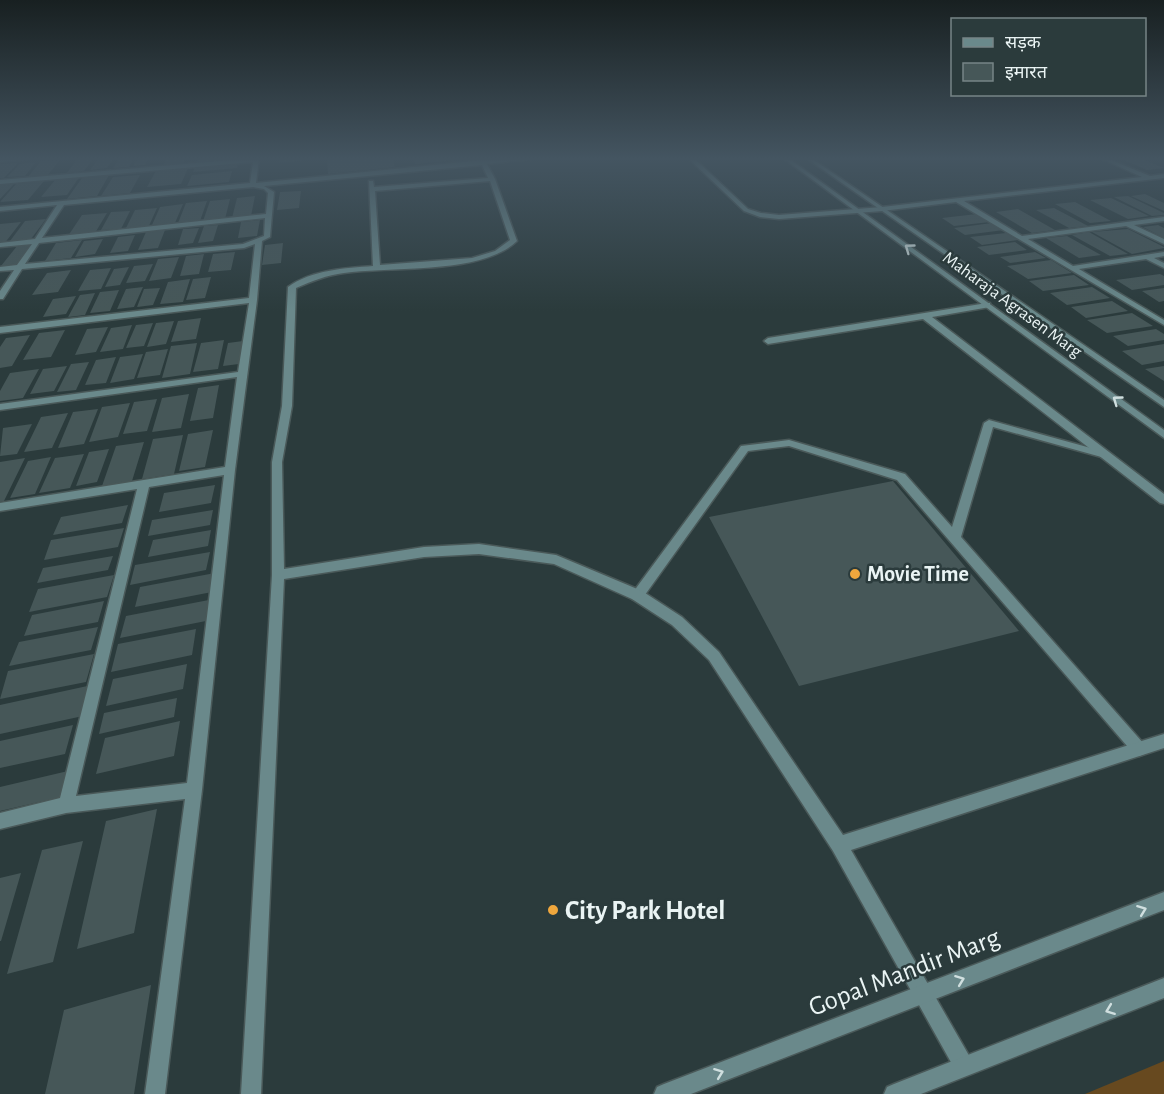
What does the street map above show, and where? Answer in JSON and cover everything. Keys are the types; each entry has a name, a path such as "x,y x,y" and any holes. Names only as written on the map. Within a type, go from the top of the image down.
{"street":[{"path":"0,297 58,209"},
{"path":"0,269 244,246 267,237 270,209"},
{"path":"373,209 377,268"},
{"path":"251,1094 278,575 278,462 287,406 292,288 315,277 377,268 475,259 507,249 514,241 503,209"},
{"path":"745,209 760,215 779,217 889,209"},
{"name":"Maharaja Agrasen Marg","path":"855,209 1164,435"},
{"path":"972,209 1164,323"},
{"name":"Maharaja Agrasen Marg","path":"882,210 1164,404"},
{"path":"0,245 269,216"},
{"path":"1021,238 1164,219"},
{"path":"1127,224 1164,242"},
{"path":"155,1094 194,790 230,470 259,242"},
{"path":"1073,268 1164,254"},
{"path":"1146,256 1164,266"},
{"path":"0,330 253,300"},
{"path":"768,341 987,306"},
{"path":"925,316 1164,500"},
{"path":"0,407 242,374"},
{"path":"954,539 989,423 1105,455"},
{"path":"637,595 745,448 789,443 901,477 1139,749"},
{"path":"0,507 230,470"},
{"path":"66,805 144,483"},
{"path":"278,575 424,552 478,549 556,560 637,595 677,621 714,656 839,845 964,1066"},
{"path":"839,845 1164,741"},
{"path":"0,821 66,805 194,790"},
{"name":"Gopal Mandir Marg","path":"664,1094 1164,901"},
{"path":"894,1094 1164,988"}],"shaded area":[{"path":"1164,1061 1164,1094 1085,1094"}],"building":[{"path":"157,209 148,228 125,230 135,210"},
{"path":"159,209 181,209 175,223 152,225"},
{"path":"184,209 204,209 200,221 178,223"},
{"path":"207,209 227,209 225,219 203,221"},
{"path":"234,209 252,209 251,216 232,218"},
{"path":"1018,209 1055,230 1032,233 996,212"},
{"path":"1056,209 1088,226 1069,228 1036,210"},
{"path":"1064,209 1088,209 1111,221 1090,223"},
{"path":"1108,209 1134,209 1149,216 1128,219"},
{"path":"1138,209 1156,209 1164,213 1164,215 1152,216"},
{"path":"130,211 121,229 101,230 111,212"},
{"path":"107,213 95,233 68,236 82,215"},
{"path":"977,214 990,222 954,226 942,218"},
{"path":"46,219 31,239 10,241 25,221"},
{"path":"260,220 257,236 238,238 241,222"},
{"path":"21,222 4,244 0,245 0,224"},
{"path":"992,223 1004,230 965,235 954,228"},
{"path":"218,225 213,241 198,243 204,226"},
{"path":"1158,225 1164,228 1164,238 1143,227"},
{"path":"199,228 193,243 178,245 183,229"},
{"path":"1128,229 1164,248 1132,254 1092,232"},
{"path":"165,230 158,248 138,250 146,232"},
{"path":"1089,232 1128,254 1110,256 1072,235"},
{"path":"1006,233 1018,240 982,245 970,237"},
{"path":"135,235 128,251 110,253 118,237"},
{"path":"1067,236 1101,255 1079,258 1046,238"},
{"path":"103,239 95,254 75,257 84,241"},
{"path":"82,240 71,258 45,261 56,243"},
{"path":"1015,242 1027,250 989,255 977,247"},
{"path":"283,243 281,263 262,265 265,245"},
{"path":"32,244 18,264 1,266 17,246"},
{"path":"235,252 231,270 208,272 213,254"},
{"path":"1035,252 1046,258 1010,263 1000,257"},
{"path":"204,254 199,274 180,276 186,256"},
{"path":"179,257 171,278 149,281 158,259"},
{"path":"1051,260 1072,273 1028,279 1007,266"},
{"path":"153,264 145,281 126,283 134,266"},
{"path":"129,267 120,285 105,287 114,269"},
{"path":"111,268 101,289 78,291 90,270"},
{"path":"71,270 58,292 32,295 47,273"},
{"path":"1160,274 1164,276 1164,285 1132,290 1116,280"},
{"path":"1074,275 1089,285 1043,291 1029,281"},
{"path":"211,277 205,298 186,300 193,279"},
{"path":"190,279 183,302 160,304 168,282"},
{"path":"143,287 134,307 117,309 126,289"},
{"path":"1092,287 1110,298 1067,305 1050,293"},
{"path":"160,288 153,305 137,307 144,289"},
{"path":"1164,288 1164,301 1159,302 1142,291"},
{"path":"119,290 110,311 90,313 100,292"},
{"path":"95,293 85,315 68,317 80,295"},
{"path":"76,296 66,314 43,317 53,299"},
{"path":"1112,301 1128,311 1086,318 1071,307"},
{"path":"1132,313 1153,326 1107,333 1087,320"},
{"path":"201,318 196,339 171,342 178,321"},
{"path":"174,321 166,344 147,347 156,323"},
{"path":"153,323 144,346 126,348 136,325"},
{"path":"132,325 123,349 100,352 111,328"},
{"path":"108,327 96,352 75,355 87,329"},
{"path":"1156,329 1164,334 1164,340 1128,346 1113,336"},
{"path":"65,330 51,357 23,360 39,333"},
{"path":"30,335 12,366 0,368 0,347 6,338"},
{"path":"224,340 218,369 193,372 201,343"},
{"path":"243,341 239,364 223,366 228,343"},
{"path":"197,343 190,374 162,378 171,346"},
{"path":"1164,344 1164,361 1142,365 1122,351"},
{"path":"168,349 160,375 137,378 146,352"},
{"path":"143,354 134,379 110,383 120,357"},
{"path":"116,357 106,383 85,385 96,360"},
{"path":"89,362 76,390 57,392 71,364"},
{"path":"67,366 54,391 30,394 43,369"},
{"path":"1164,366 1164,381 1145,369"},
{"path":"39,369 23,398 0,401 0,391 10,373"},
{"path":"219,385 213,418 190,421 198,388"},
{"path":"189,394 181,428 152,432 162,398"},
{"path":"157,399 147,431 123,434 134,402"},
{"path":"130,403 118,437 89,442 102,407"},
{"path":"98,409 84,444 58,448 73,412"},
{"path":"68,413 52,448 24,452 41,417"},
{"path":"32,424 17,454 0,456 3,428"},
{"path":"213,430 205,467 179,471 188,434"},
{"path":"183,435 174,474 142,479 153,439"},
{"path":"144,442 132,481 102,486 116,446"},
{"path":"109,449 97,482 76,486 89,452"},
{"path":"84,454 70,488 39,493 55,458"},
{"path":"51,457 35,494 10,498 28,461"},
{"path":"25,458 4,501 0,502 0,462"},
{"name":"Movie Time","path":"893,481 1019,631 799,686 709,517"},
{"path":"215,485 211,503 159,512 164,493"},
{"path":"128,505 122,523 53,535 61,517"},
{"path":"213,510 210,525 148,536 152,520"},
{"path":"124,528 118,547 44,560 51,540"},
{"path":"211,530 208,546 148,557 153,540"},
{"path":"210,552 206,570 130,585 135,565"},
{"path":"113,556 108,570 37,583 43,568"},
{"path":"215,573 212,592 135,607 140,587"},
{"path":"114,575 107,597 29,612 38,589"},
{"path":"214,599 211,620 120,638 126,616"},
{"path":"104,601 98,622 24,636 32,615"},
{"path":"98,627 91,650 9,666 19,642"},
{"path":"196,629 192,655 111,672 118,644"},
{"path":"94,654 86,682 0,699 8,671"},
{"path":"187,664 183,689 106,706 113,679"},
{"path":"92,685 83,716 0,734 0,705"},
{"path":"177,698 174,717 99,734 104,713"},
{"path":"180,721 174,756 96,774 105,738"},
{"path":"73,725 65,754 0,768 0,741"},
{"path":"68,771 61,797 0,811 0,787"},
{"path":"157,809 134,933 77,949 106,821"},
{"path":"83,841 53,962 7,974 42,850"},
{"path":"21,873 1,941 0,941 0,878"},
{"path":"151,985 134,1094 45,1094 64,1010"}],"place":[{"name":"Movie Time","path":"855,574"},
{"name":"City Park Hotel","path":"553,910"}]}
